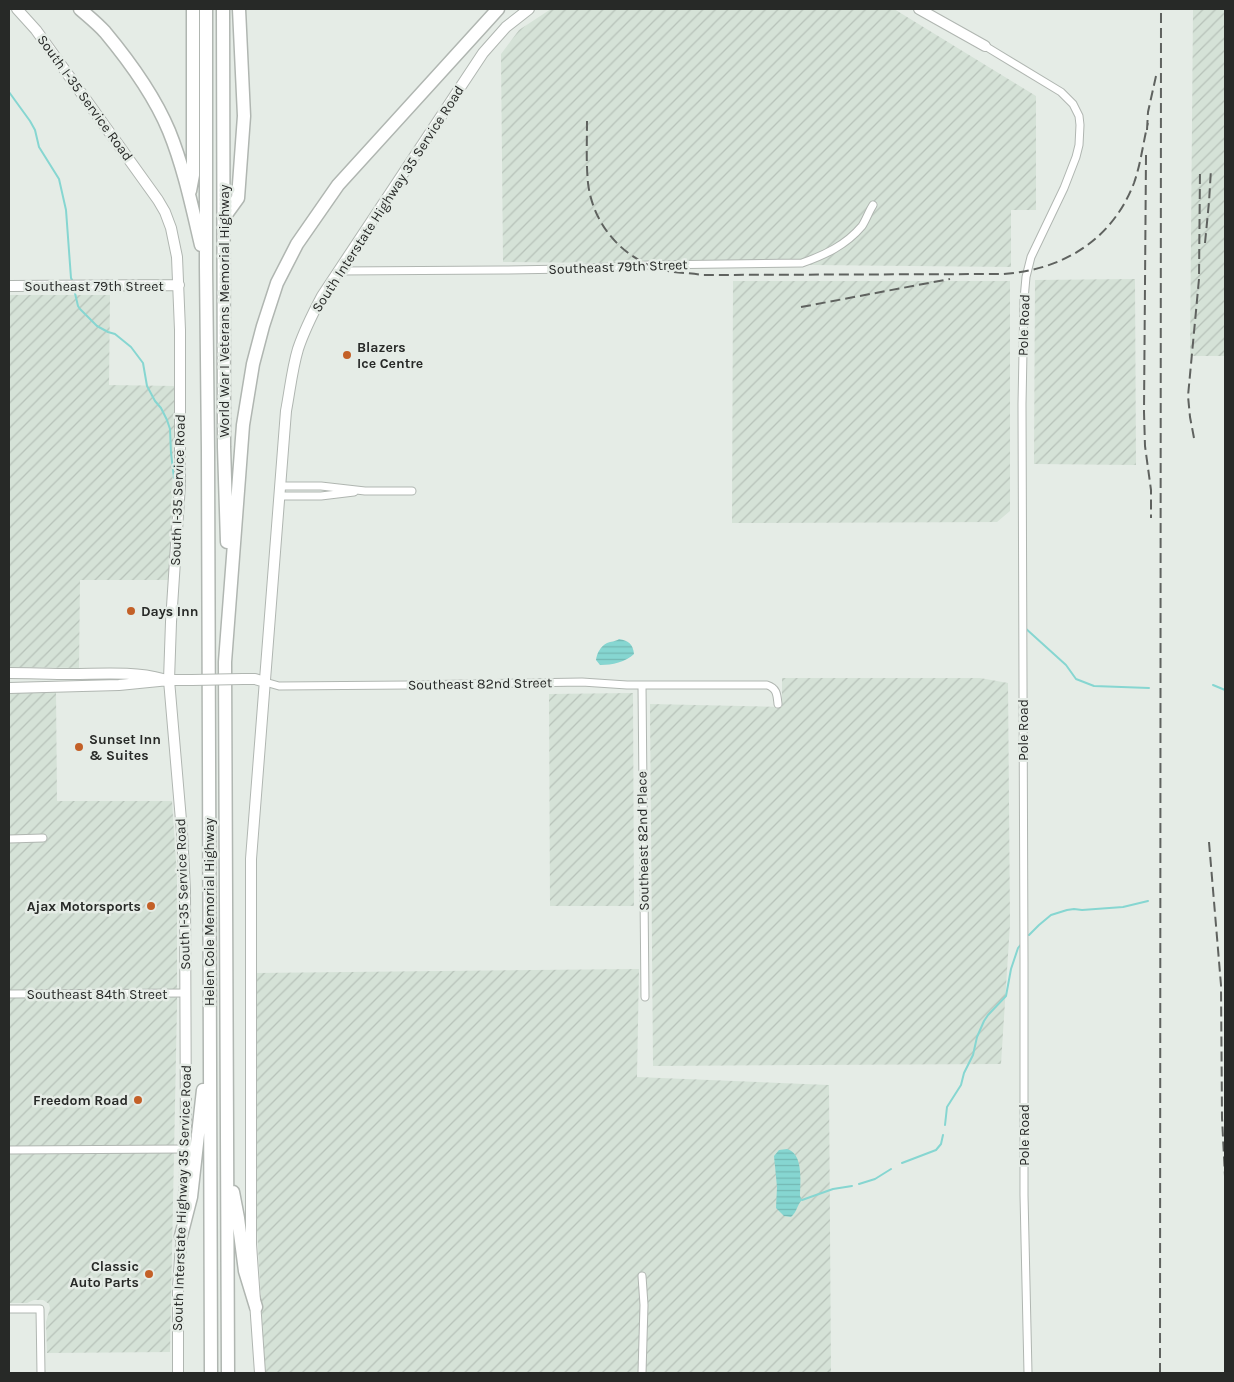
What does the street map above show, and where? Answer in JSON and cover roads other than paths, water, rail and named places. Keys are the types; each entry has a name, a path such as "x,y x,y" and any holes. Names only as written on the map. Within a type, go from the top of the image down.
{"highway":[{"path":"80,9 104,31 133,68 153,99 169,131 183,172 206,267"},
{"path":"189,196 193,175 193,9"},
{"name":"World War I Veterans Memorial Highway","path":"206,9 208,451"},
{"name":"World War I Veterans Memorial Highway","path":"223,9 225,216 224,447 229,612"},
{"path":"225,216 238,198 244,116 239,9"},
{"path":"229,612 243,425 253,364 263,326 278,283 297,244 338,185 498,9"},
{"name":"Helen Cole Memorial Highway","path":"208,451 211,1373"},
{"name":"Helen Cole Memorial Highway","path":"228,1373 225,662 229,612"},
{"path":"181,1236 191,1197 210,1033"},
{"path":"227,1165 238,1218 245,1271 256,1307"}],"main road":[{"name":"South I-35 Service Road","path":"17,9 36,30 162,206 175,241 179,285 180,330 180,484 169,680 184,865 186,993"},
{"name":"South Interstate Highway 35 Service Road","path":"280,491 286,411 298,350 310,319 322,296 483,53 506,27 529,9"},
{"path":"919,9 985,46"},
{"name":"Southeast 79th Street","path":"9,286 179,285"},
{"path":"260,1373 251,1244 251,859 280,491"},
{"name":"Southeast 82nd Street","path":"9,673 120,674 151,676 169,680"},
{"name":"Southeast 82nd Street","path":"9,688 119,686 169,680 243,679 265,682"},
{"name":"South Interstate Highway 35 Service Road","path":"178,1373 178,1298 186,1149 186,993"}],"street":[{"name":"Pole Road","path":"985,46 1056,88 1070,100 1079,116 1080,132 1079,145 1069,177 1029,264 1024,299 1022,404 1024,1178 1028,1373"},
{"name":"Southeast 79th Street","path":"339,270 569,269 648,265 802,262 821,256 838,247 862,225 873,205"},
{"path":"280,491 321,486 365,490 412,491"},
{"name":"Southeast 82nd Street","path":"265,682 279,686 409,686 582,682 642,685 767,685 776,692 778,704"},
{"name":"Southeast 82nd Place","path":"642,685 645,997"},
{"path":"9,839 43,838"},
{"name":"Southeast 84th Street","path":"9,994 186,993"},
{"path":"9,1150 186,1149"},
{"path":"642,1276 644,1305 642,1373"},
{"path":"9,1309 40,1309 40,1373"}],"water":[{"path":"619,639 630,644 634,654 619,662 600,665 596,660 601,648 607,643"},
{"path":"787,1149 796,1156 799,1162 800,1196 802,1200 791,1217 784,1216 776,1208 777,1187 774,1156 779,1150"}],"waterway":[{"path":"9,92 30,121 35,130 39,147 59,179 66,210 71,278 73,282"},
{"path":"74,289 80,309 97,326 115,334 131,347 143,363 147,386 161,408 170,429 174,478"},
{"path":"1024,627 1066,665 1076,679 1094,686 1149,688"},
{"path":"1213,685 1225,690"},
{"path":"1029,935 1051,915 1067,910 1123,907 1148,901"},
{"path":"945,1125 947,1107 961,1085 984,1021 1006,996 1011,969 1018,948 1022,943"},
{"path":"902,1163 936,1150 941,1144 943,1135"},
{"path":"859,1184 875,1179 891,1169"},
{"path":"802,1200 833,1189 852,1186"}],"railway":[{"path":"1160,1373 1161,9"},
{"path":"1147,130 1148,112 1156,76"},
{"path":"587,121 588,183 591,199 604,227 625,251 638,260 668,271 703,275 1003,274 1046,266 1083,248 1099,236 1113,221 1125,203 1134,183 1148,123"},
{"path":"1146,155 1144,412 1145,446 1151,490 1151,518"},
{"path":"1194,438 1188,396 1199,279 1200,169"},
{"path":"1205,243 1211,169"},
{"path":"801,307 950,279"},
{"path":"1209,842 1221,985 1222,1118 1225,1176"}],"place":[{"name":"Blazers Ice Centre","path":"347,355"},
{"name":"Days Inn","path":"131,611"},
{"name":"Sunset Inn & Suites","path":"79,747"},
{"name":"Ajax Motorsports","path":"151,906"},
{"name":"Freedom Road","path":"138,1100"},
{"name":"Classic Auto Parts","path":"149,1274"}]}
